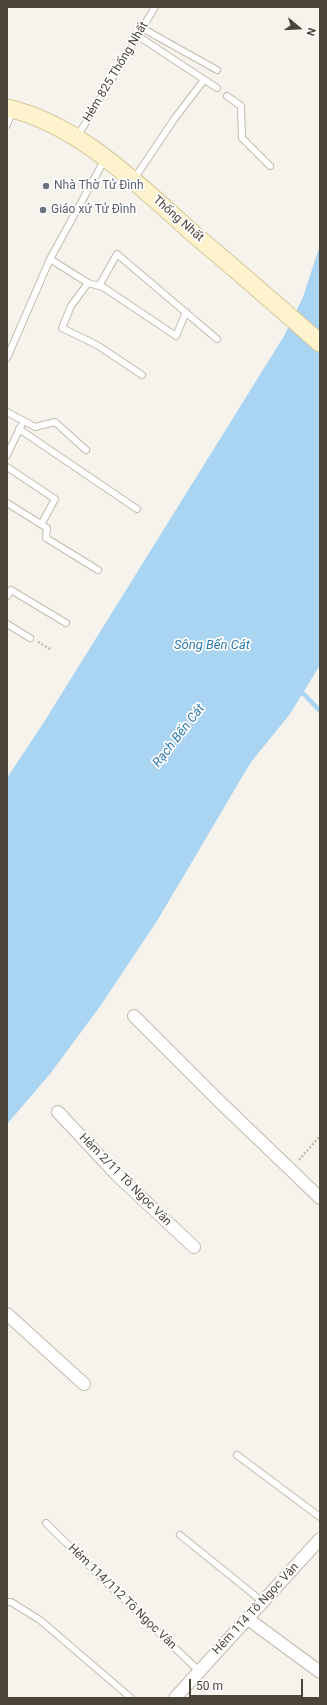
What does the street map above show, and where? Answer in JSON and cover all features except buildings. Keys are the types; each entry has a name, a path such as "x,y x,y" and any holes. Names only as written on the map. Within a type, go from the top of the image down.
{"main road":[{"name":"Thống Nhất","path":"9,114 45,122 77,137 134,181 320,343"}],"street":[{"path":"134,1016 219,1101 320,1198"},
{"name":"Hẻm 2/11 Tô Ngọc Vân","path":"58,1112 117,1175 194,1247"},
{"path":"7,1314 84,1384"},
{"name":"Hẻm 114 Tô Ngọc Vân","path":"175,1698 263,1602 315,1553 320,1539"},
{"path":"248,1619 320,1672"}],"lane":[{"name":"Hẻm 825 Thống Nhất","path":"77,137 155,7"},
{"path":"142,28 217,70"},
{"path":"138,36 217,88"},
{"path":"134,181 175,118 204,80"},
{"path":"227,96 241,106 242,138 270,166"},
{"path":"7,358 50,259 105,159"},
{"path":"99,286 117,254 217,339"},
{"path":"50,259 88,283 103,287 176,336 186,312"},
{"path":"88,283 71,306 62,328 97,345 142,375"},
{"path":"7,412 35,427 55,422 86,450"},
{"path":"7,455 23,421"},
{"path":"19,430 137,509"},
{"path":"7,467 55,499 42,523"},
{"path":"7,503 48,528 46,538 98,570"},
{"path":"7,596 11,590 66,623"},
{"path":"7,624 30,638"},
{"path":"237,1455 320,1517"},
{"name":"Hẻm 114/112 Tô Ngọc Vân","path":"46,1523 199,1671"},
{"path":"180,1535 263,1602"},
{"path":"7,1602 10,1602 40,1620 131,1698"}],"path":[{"path":"291,1169 320,1136"}],"water":[{"name":"Sông Bến Cát","path":"320,245 320,665 290,714 251,762 157,921 101,1005 50,1074 7,1124 7,778 44,722 284,336 303,297"}],"waterway":[{"path":"300,690 320,711"}],"place":[{"name":"Nhà Thờ Tử Đình","path":"46,186"},
{"name":"Giáo xứ Tử Đình","path":"43,210"}],"water label":[{"name":"Rạch Bến Cát","path":"179,736"}]}
